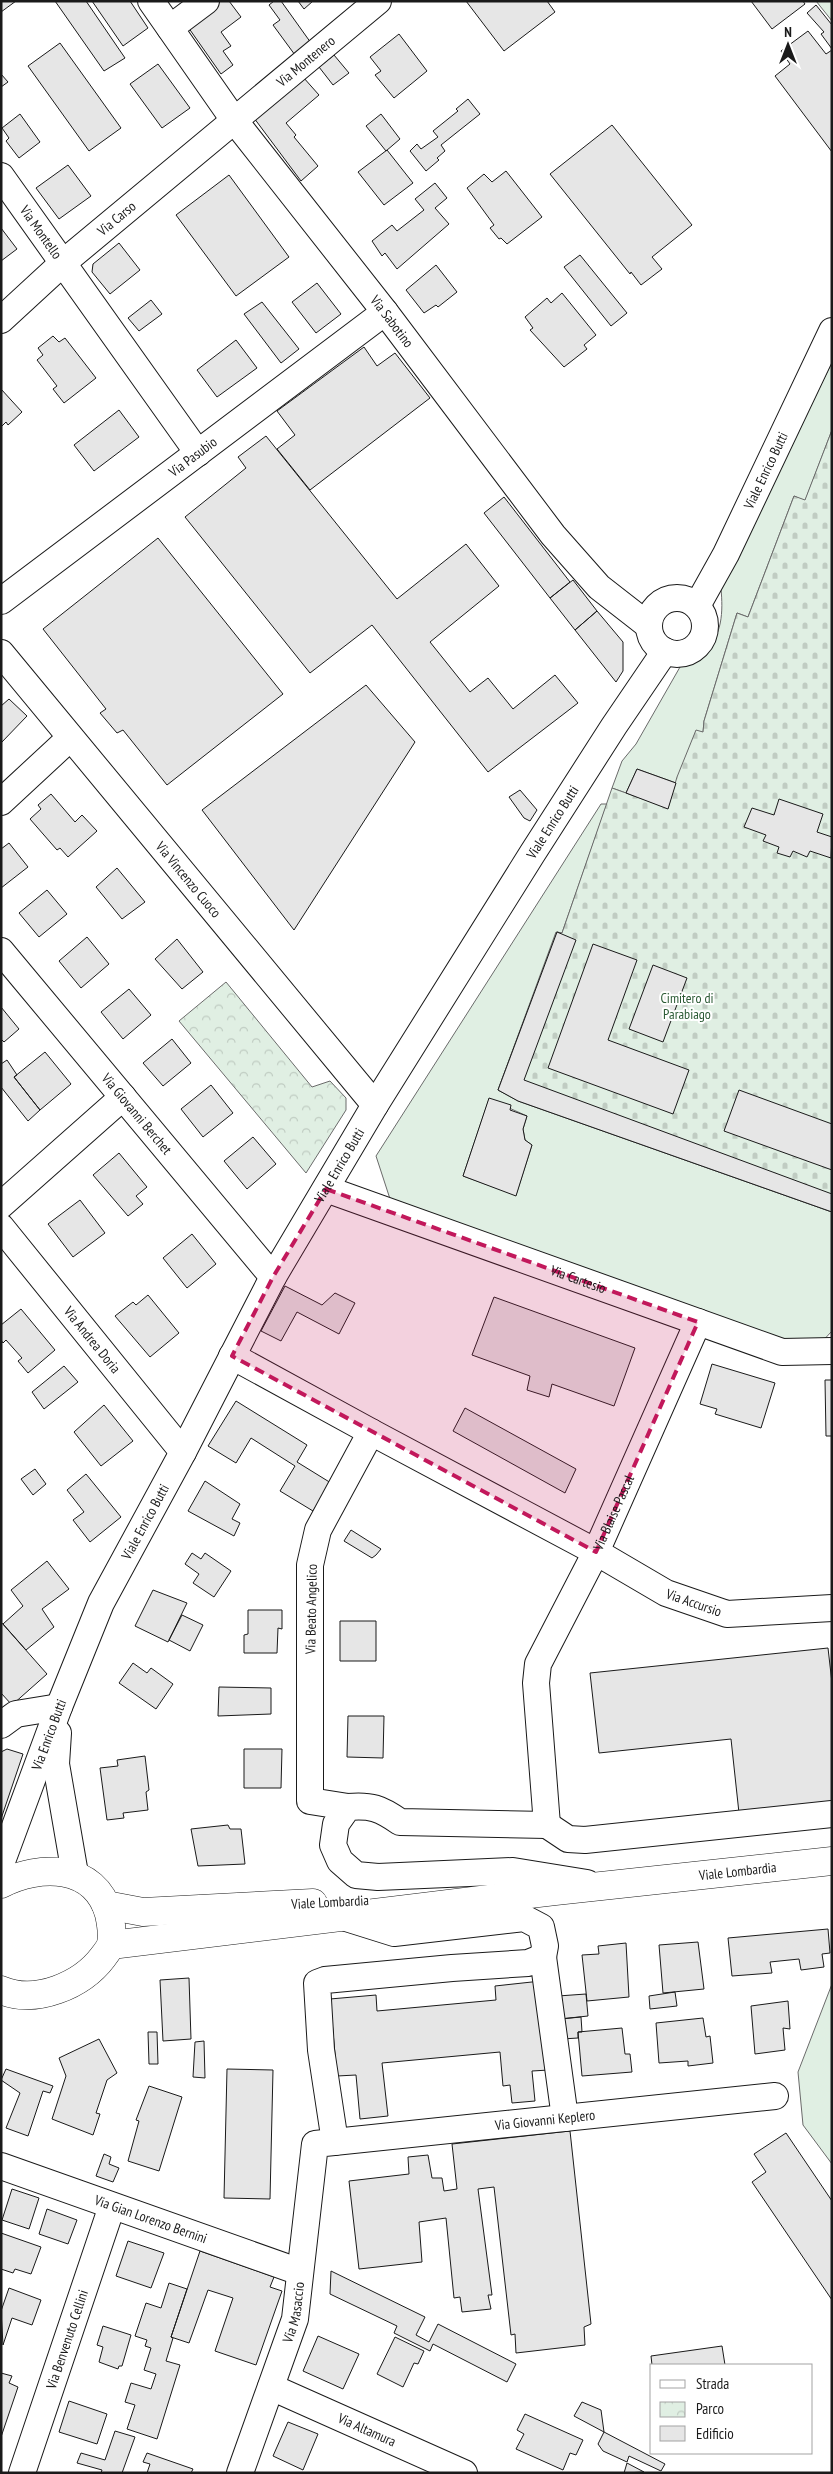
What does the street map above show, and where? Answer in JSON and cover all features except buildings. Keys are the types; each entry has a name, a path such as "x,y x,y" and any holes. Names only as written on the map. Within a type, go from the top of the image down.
{"main road":[{"name":"Viale Lombardia","path":"111,1945 832,1861"},
{"path":"1,1884 16,1876 49,1870 75,1874 94,1885 106,1905 112,1925 111,1945 94,1970 63,1988 36,1994 5,1995"},
{"name":"Viale Lombardia","path":"106,1905 143,1912 555,1892"}],"street":[{"name":"Via Sabotino","path":"152,1 234,120 385,312 573,560 598,587 649,626"},
{"path":"170,28 206,1"},
{"name":"Via Montenero","path":"234,120 378,1"},
{"name":"Via Carso","path":"1,320 64,262 234,120"},
{"name":"Via Montello","path":"1,176 198,453"},
{"name":"Via Pasubio","path":"1,601 385,312"},
{"name":"Viale Enrico Butti","path":"697,606 726,554 832,331"},
{"path":"677,598 689,601 697,606 702,612 706,626 703,638 697,646 687,653 665,652 651,636 649,626 652,615 658,606 668,600 677,598"},
{"name":"Viale Enrico Butti","path":"59,1707 101,1603 183,1452 273,1277 374,1105 578,782 665,652"},
{"name":"Via Vincenzo Cuoco","path":"1,653 374,1105"},
{"path":"1,802 70,738"},
{"name":"Via Giovanni Berchet","path":"1,951 273,1277"},
{"path":"1,1205 123,1097"},
{"name":"Via Cartesio","path":"326,1189 782,1352 832,1351"},
{"name":"Via Andrea Doria","path":"1,1227 183,1452"},
{"name":"Via Blaise Pascal","path":"371,1432 596,1552 698,1322"},
{"path":"232,1356 371,1432"},
{"name":"Via Beato Angelico","path":"348,1807 310,1801 310,1565 318,1530 371,1432"},
{"path":"547,1825 536,1683 538,1664 596,1552"},
{"name":"Via Accursio","path":"596,1552 666,1593 726,1614 832,1608"},
{"path":"1,1725 16,1714 59,1707"},
{"name":"Via Enrico Butti","path":"1,1864 59,1707"},
{"name":"Via Enrico Butti","path":"59,1707 56,1764 75,1874"},
{"path":"606,1886 513,1871 378,1878 356,1875 340,1861 332,1845 336,1824 348,1807 368,1805 386,1812 400,1822 547,1825 568,1839 585,1840 832,1814"},
{"path":"343,1917 394,1933 524,1918 541,1927 545,1946 543,1958 565,2118"},
{"name":"Via Masaccio","path":"240,2473 295,2319 300,2272 325,2143 317,1983 325,1980 379,1974 528,1963 543,1958"},
{"name":"Via Giovanni Keplero","path":"325,2143 775,2096"},
{"name":"Via Gian Lorenzo Bernini","path":"1,2166 300,2272"},
{"name":"Via Benvenuto Cellini","path":"22,2473 112,2206"},
{"name":"Via Altamura","path":"271,2387 464,2473"}],"highlighted area":[{"path":"326,1189 698,1322 596,1552 232,1356 273,1277"}],"green space":[{"path":"816,1 832,1 832,21"},
{"path":"832,362 832,430 805,501 794,496 748,617 737,613 704,721 703,733 696,731 676,783 637,769 626,793 612,788 622,761 636,744 682,664 703,651 715,639 720,623 721,589"},
{"name":"Cimitero di Parabiago","path":"832,430 832,1212 518,1101 498,1090 557,932 562,933 612,788 668,808 677,777 696,730 703,732 704,721 737,613 748,617 794,496 805,500"},
{"path":"601,804 607,804 562,933 556,932 498,1090 530,1105 832,1212 832,1331 818,1346 781,1344 392,1205 376,1156","holes":["489,1099 527,1116 523,1129 525,1140 532,1145 516,1195 463,1176"]},
{"path":"226,982 312,1087 330,1081 346,1098 346,1110 306,1173 179,1021"},
{"path":"832,1984 832,2164 803,2125 798,2072"}]}
